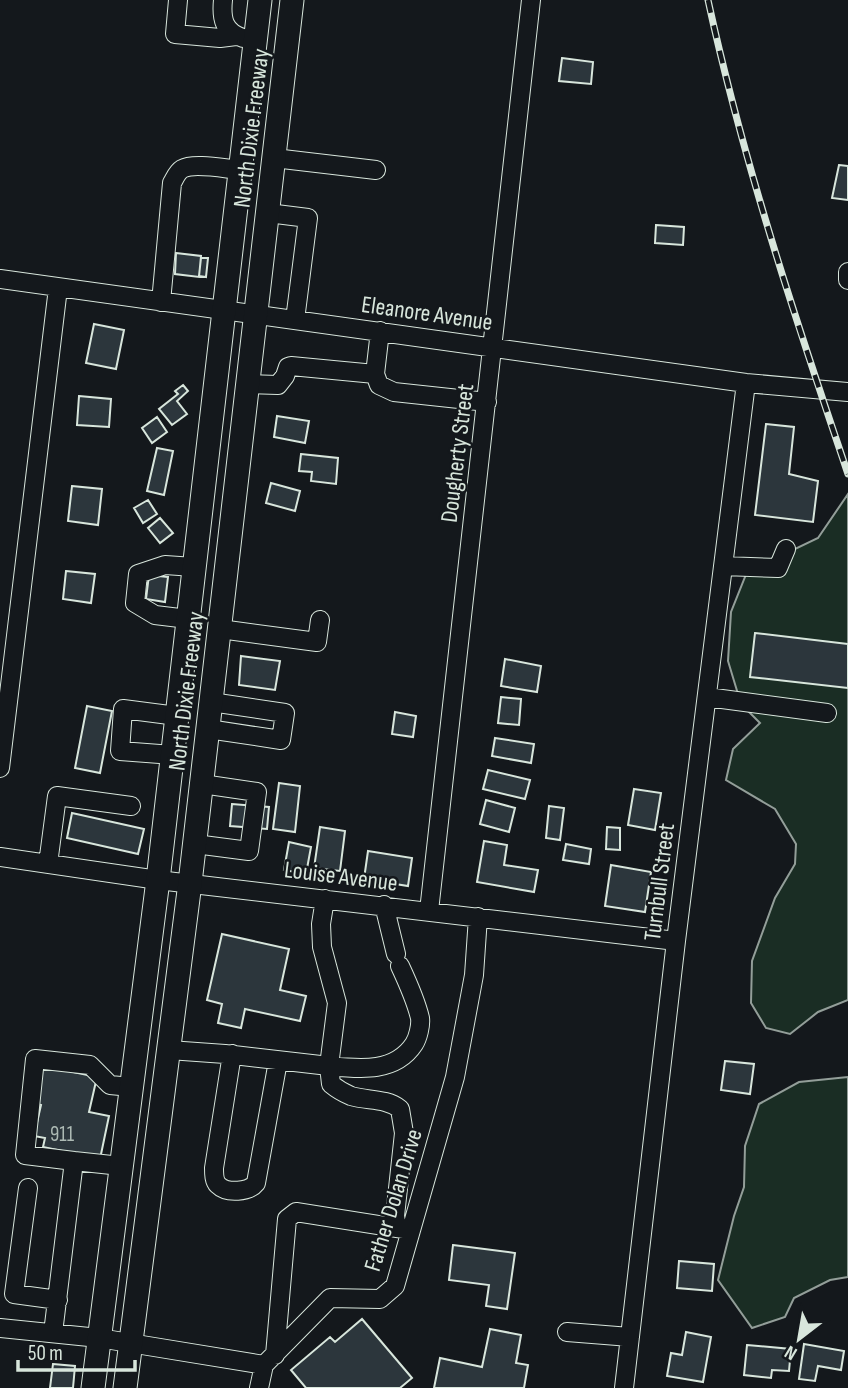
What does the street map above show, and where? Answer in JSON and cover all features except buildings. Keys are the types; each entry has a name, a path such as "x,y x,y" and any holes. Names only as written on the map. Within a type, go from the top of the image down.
{"main road":[{"name":"North Dixie Freeway","path":"93,1388 158,880 240,170 246,38 260,0"},
{"name":"North Dixie Freeway","path":"125,1388 195,844 292,0"}],"street":[{"path":"178,0 175,34 246,38"},
{"path":"223,0 222,16 225,26 246,38"},
{"name":"Dougherty Street","path":"429,911 531,0"},
{"path":"274,158 376,170"},
{"path":"160,302 172,183 178,171 184,167 197,166 240,170"},
{"path":"268,213 308,218 295,320"},
{"path":"848,272 848,280"},
{"name":"Eleanore Avenue","path":"0,279 746,383 848,392"},
{"path":"0,768 58,288"},
{"path":"380,331 375,374 379,385 394,392 487,402"},
{"path":"248,384 278,384 291,366 375,374"},
{"name":"Turnbull Street","path":"624,1388 676,941 746,383"},
{"path":"723,566 778,568 786,549"},
{"path":"188,619 155,615 135,603 138,574 165,565 194,567"},
{"path":"220,629 317,642 320,620"},
{"path":"706,697 827,713"},
{"path":"208,729 281,740 285,713 211,702"},
{"path":"173,755 120,751 123,709 177,716"},
{"path":"195,844 249,851 257,792 202,784"},
{"path":"48,864 57,796 131,806"},
{"name":"Louise Avenue","path":"0,857 158,880 676,941"},
{"path":"325,899 321,947 337,1003 329,1066 331,1084 351,1096 393,1103 400,1108 404,1133 395,1216 404,1228"},
{"path":"169,1050 232,1054 355,1069 386,1066 398,1061 417,1040 420,1020 398,960 384,905"},
{"name":"Father Dolan Drive","path":"265,1376 330,1298 380,1298 395,1286 404,1228 455,1077 474,975 478,917"},
{"path":"232,1054 214,1168 214,1179 219,1186 226,1189 245,1191 256,1183 278,1060"},
{"path":"121,1166 24,1155 35,1059 90,1065 110,1085 131,1087"},
{"path":"53,1333 74,1161"},
{"path":"28,1188 14,1294 58,1300"},
{"path":"0,1328 131,1343 265,1376 287,1219 291,1214 296,1212 404,1228"},
{"path":"567,1332 630,1337"}],"green space":[{"path":"848,494 848,1000 818,1012 790,1034 766,1028 751,1003 752,961 775,898 795,864 796,844 775,809 726,780 733,749 760,723 741,704 728,661 731,612 747,572 818,538"},
{"path":"848,1077 848,1277 830,1280 794,1298 785,1317 752,1328 718,1280 744,1187 745,1146 759,1104 799,1082"}],"railway":[{"path":"708,0 754,180 848,474"}]}
